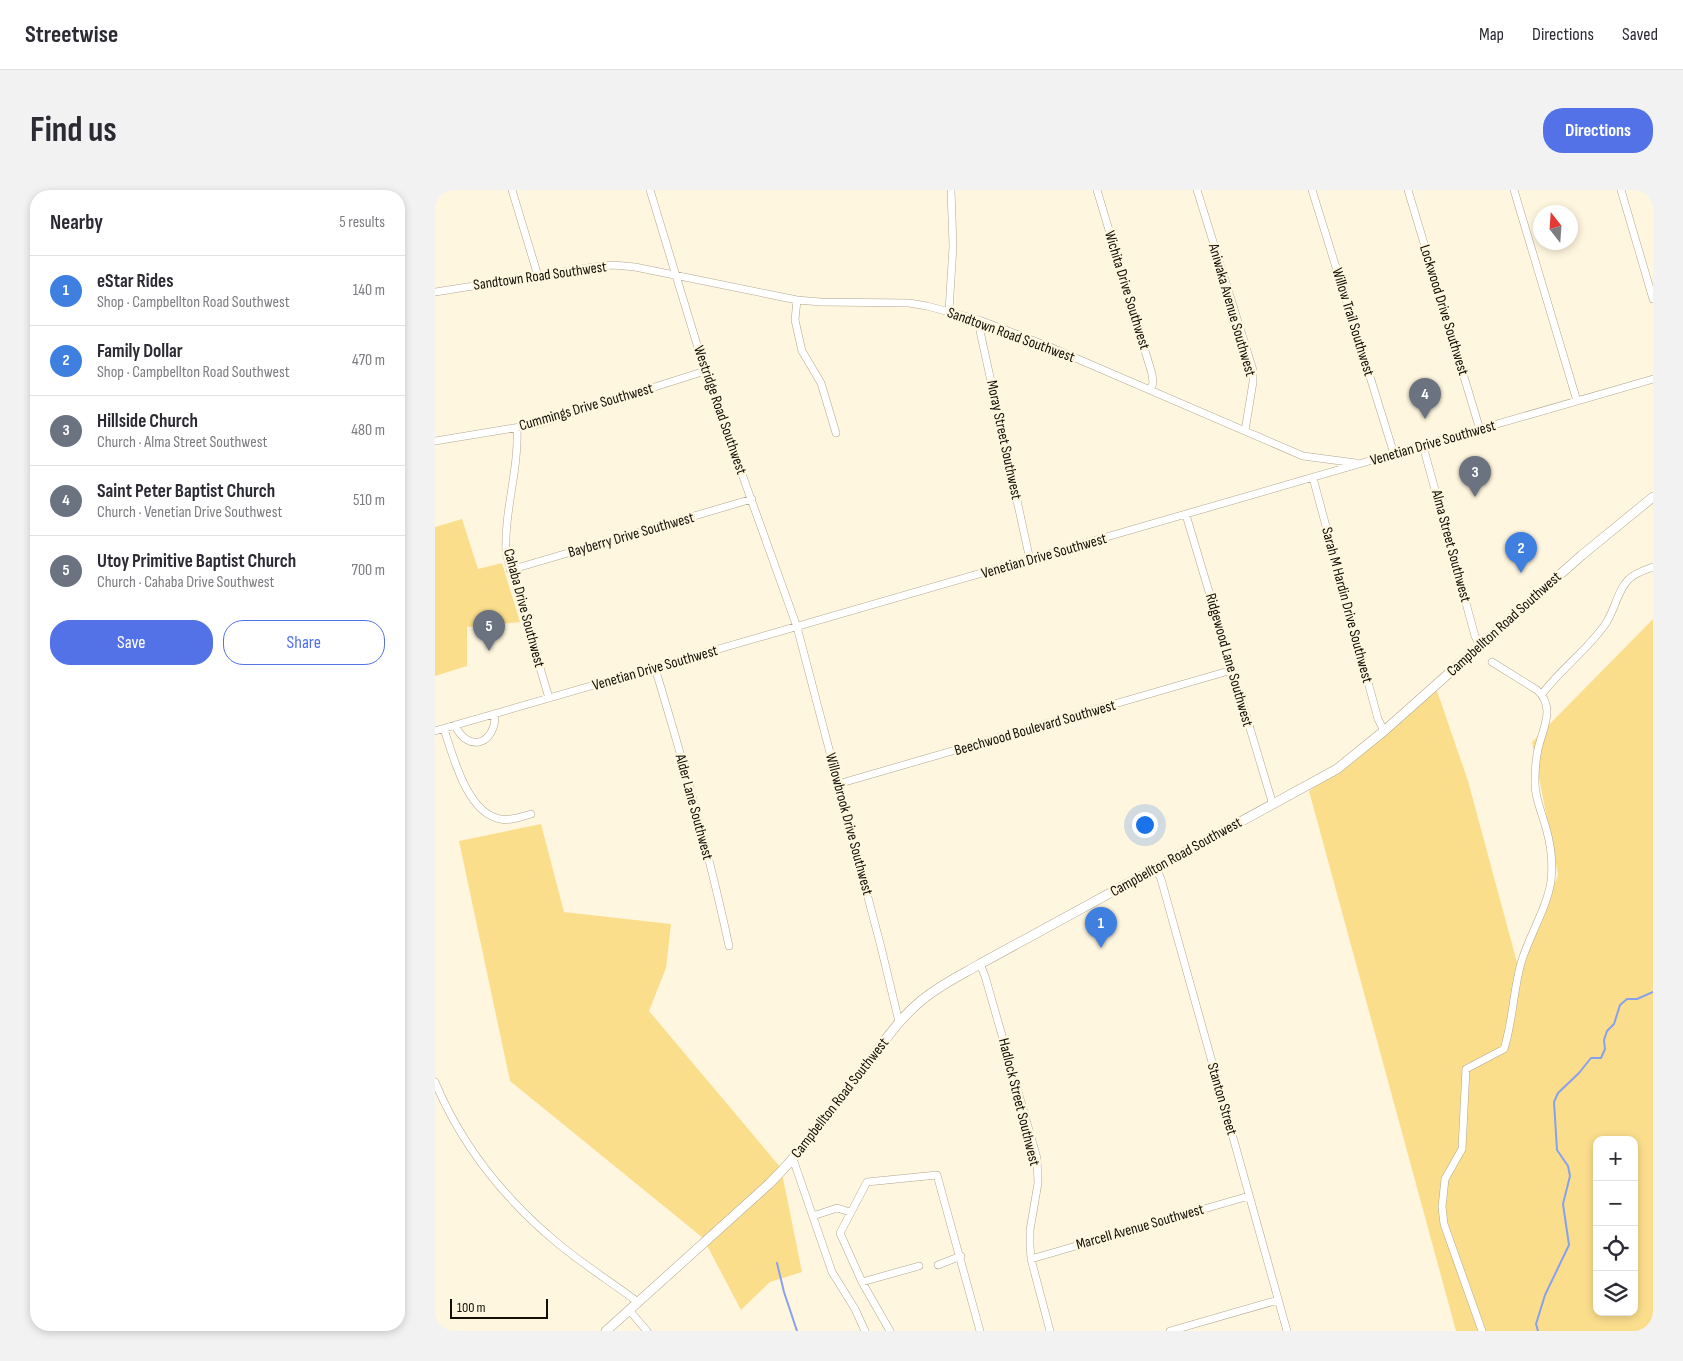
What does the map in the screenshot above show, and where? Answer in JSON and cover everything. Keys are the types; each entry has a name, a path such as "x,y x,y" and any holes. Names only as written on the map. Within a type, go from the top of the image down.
{"main road":[{"name":"Campbellton Road Southwest","path":"606,1331 769,1184 793,1159 899,1022 921,1000 937,988 980,964 1337,769 1384,731 1582,555 1653,497"}],"street":[{"path":"512,190 538,276"},
{"name":"Westridge Road Southwest","path":"650,190 705,371 797,627"},
{"path":"949,311 953,246 951,190"},
{"name":"Wichita Drive Southwest","path":"1097,190 1152,374 1153,383 1150,390"},
{"name":"Aniwaka Avenue Southwest","path":"1197,190 1253,370 1253,382 1245,431"},
{"name":"Willow Trail Southwest","path":"1312,190 1394,454"},
{"name":"Lockwood Drive Southwest","path":"1408,190 1480,430"},
{"path":"1515,190 1577,402"},
{"path":"1621,190 1653,299"},
{"name":"Sandtown Road Southwest","path":"435,292 594,267 613,266 635,267 797,300 909,303 927,306 979,320 1050,347 1303,456 1362,464"},
{"path":"797,300 795,320 802,351 821,383 836,433"},
{"name":"Moray Street Southwest","path":"979,320 979,330 1030,560"},
{"name":"Cummings Drive Southwest","path":"435,441 539,424 705,371"},
{"name":"Venetian Drive Southwest","path":"435,731 1653,379"},
{"name":"Cahaba Drive Southwest","path":"517,428 518,446 505,536 506,553 549,698"},
{"name":"Alma Street Southwest","path":"1423,446 1475,636 1480,646"},
{"name":"Sarah M Hardin Drive Southwest","path":"1313,478 1378,719 1384,731"},
{"name":"Bayberry Drive Southwest","path":"510,570 751,499"},
{"name":"Ridgewood Lane Southwest","path":"1186,515 1273,804"},
{"path":"1542,694 1556,676 1605,626 1614,611 1623,585 1629,578 1637,573 1653,568"},
{"name":"Willowbrook Drive Southwest","path":"797,627 899,1022"},
{"path":"1482,1331 1444,1224 1442,1190 1445,1179 1462,1148 1466,1069 1504,1049 1509,1035 1514,992 1520,965 1546,899 1552,866 1551,848 1536,794 1535,782 1537,751 1548,714 1547,703 1542,694 1492,662"},
{"name":"Alder Lane Southwest","path":"655,668 674,731 729,946"},
{"name":"Beechwood Boulevard Southwest","path":"839,784 1232,670"},
{"path":"455,726 463,737 472,743 484,741 492,733 495,714"},
{"path":"444,729 467,790 476,804 490,816 499,819 512,819 531,814"},
{"name":"Stanton Street","path":"1156,868 1161,879 1287,1331"},
{"name":"Hadlock Street Southwest","path":"980,964 1037,1158 1038,1183 1030,1230 1031,1258 1050,1331"},
{"path":"435,1082 459,1129 481,1164 505,1193 557,1243 638,1302"},
{"path":"793,1159 832,1272 855,1308 865,1331"},
{"path":"890,1331 862,1282 840,1233 867,1182 937,1175 981,1331"},
{"name":"Marcell Avenue Southwest","path":"1031,1258 1249,1196"},
{"path":"813,1216 837,1208 850,1212"},
{"path":"938,1265 961,1256"},
{"path":"862,1282 919,1266"},
{"path":"1171,1331 1278,1300"},
{"path":"629,1310 647,1331"}],"shaded area":[{"path":"462,519 478,569 502,563 520,622 467,627 467,666 435,676 435,527"},
{"path":"1653,619 1653,1331 1456,1331 1309,791 1350,762 1435,685 1468,781 1519,970 1558,875 1532,742"},
{"path":"541,824 564,912 671,924 666,968 649,1011 781,1168 802,1272 770,1282 741,1310 703,1238 510,1081 459,841"}],"waterway":[{"path":"1538,1331 1536,1324 1545,1295 1569,1245 1563,1204 1570,1176 1568,1166 1557,1150 1554,1102 1558,1093 1579,1073 1591,1058 1601,1058 1605,1049 1604,1040 1607,1031 1614,1024 1620,1005 1627,999 1637,999 1653,992"},
{"path":"777,1263 797,1331"}],"place":[{"name":"Saint Peter Baptist Church","path":"1425,419"},
{"name":"Hillside Church","path":"1475,497"},
{"name":"Family Dollar","path":"1521,573"},
{"name":"Utoy Primitive Baptist Church","path":"489,651"},
{"name":"eStar Rides","path":"1101,948"}]}
